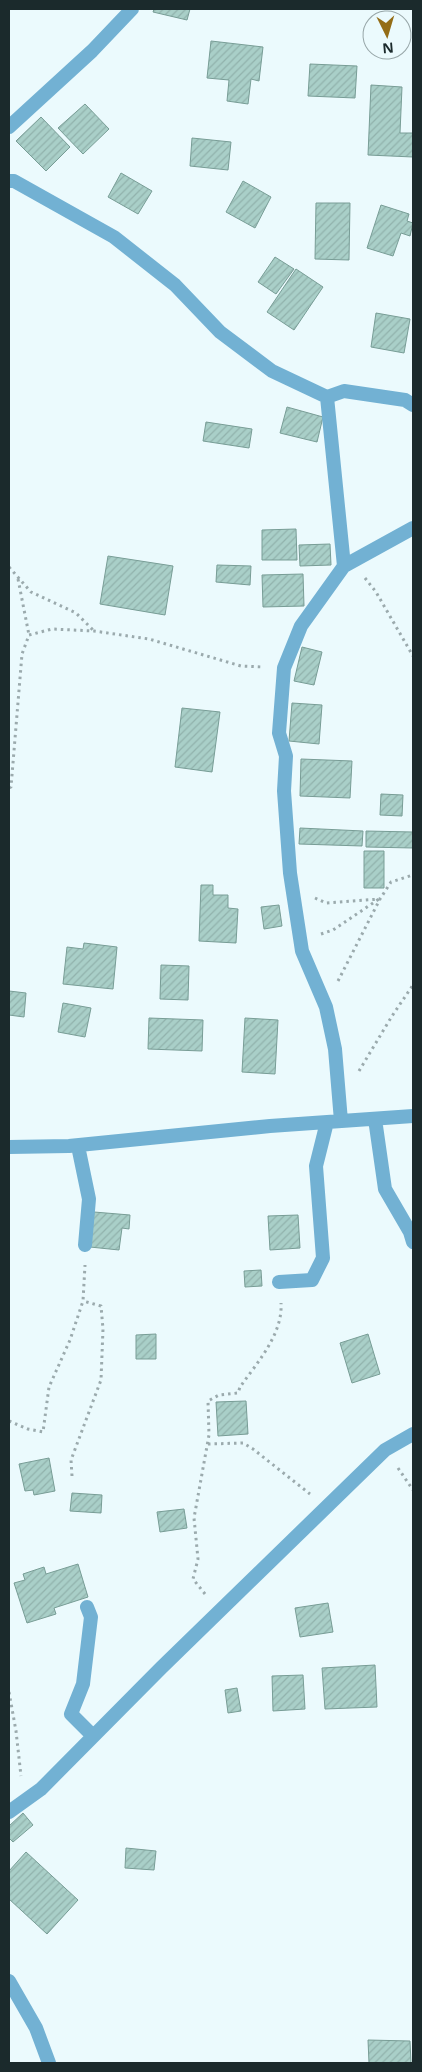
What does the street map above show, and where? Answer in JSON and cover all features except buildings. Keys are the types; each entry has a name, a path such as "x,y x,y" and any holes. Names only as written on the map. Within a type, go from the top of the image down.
{"street":[{"path":"9,127 92,51 132,9"},
{"path":"9,181 14,181 114,237 175,285 220,332 272,371 328,397 344,392 405,400 413,405"},
{"path":"328,397 348,564"},
{"path":"279,1282 312,1280 323,1258 316,1166 334,1122 338,1089 335,1049 326,1007 302,951 292,889 284,791 286,756 279,733 284,668 301,626 348,564 413,528"},
{"path":"9,1147 78,1146 413,1116"},
{"path":"375,1119 385,1189 410,1232 413,1242"},
{"path":"78,1146 89,1199 85,1245"},
{"path":"9,1812 41,1789 219,1611 385,1450 413,1434"},
{"path":"87,1608 90,1617 83,1684 71,1714 93,1736"},
{"path":"9,1981 36,2028 48,2063"}],"path":[{"path":"348,564 376,592 413,656"},
{"path":"9,567 31,592 76,613 94,631"},
{"path":"10,787 22,654 29,635 18,578"},
{"path":"29,635 52,629 94,631 149,639 241,666 284,668"},
{"path":"326,1007 380,899 391,882 413,875"},
{"path":"292,889 326,903 380,899"},
{"path":"301,941 333,930 380,899"},
{"path":"338,1089 358,1073 413,985"},
{"path":"9,1421 28,1429 43,1432 48,1387 70,1340 83,1301 85,1245"},
{"path":"219,1611 193,1578 198,1559 194,1518 210,1435 208,1401 219,1395 238,1393 240,1386 268,1349 282,1315 279,1282"},
{"path":"72,1476 71,1460 101,1380 104,1329 102,1306 83,1301"},
{"path":"208,1444 243,1443 326,1507"},
{"path":"385,1450 413,1490"},
{"path":"9,1692 16,1731 23,1802"}]}
